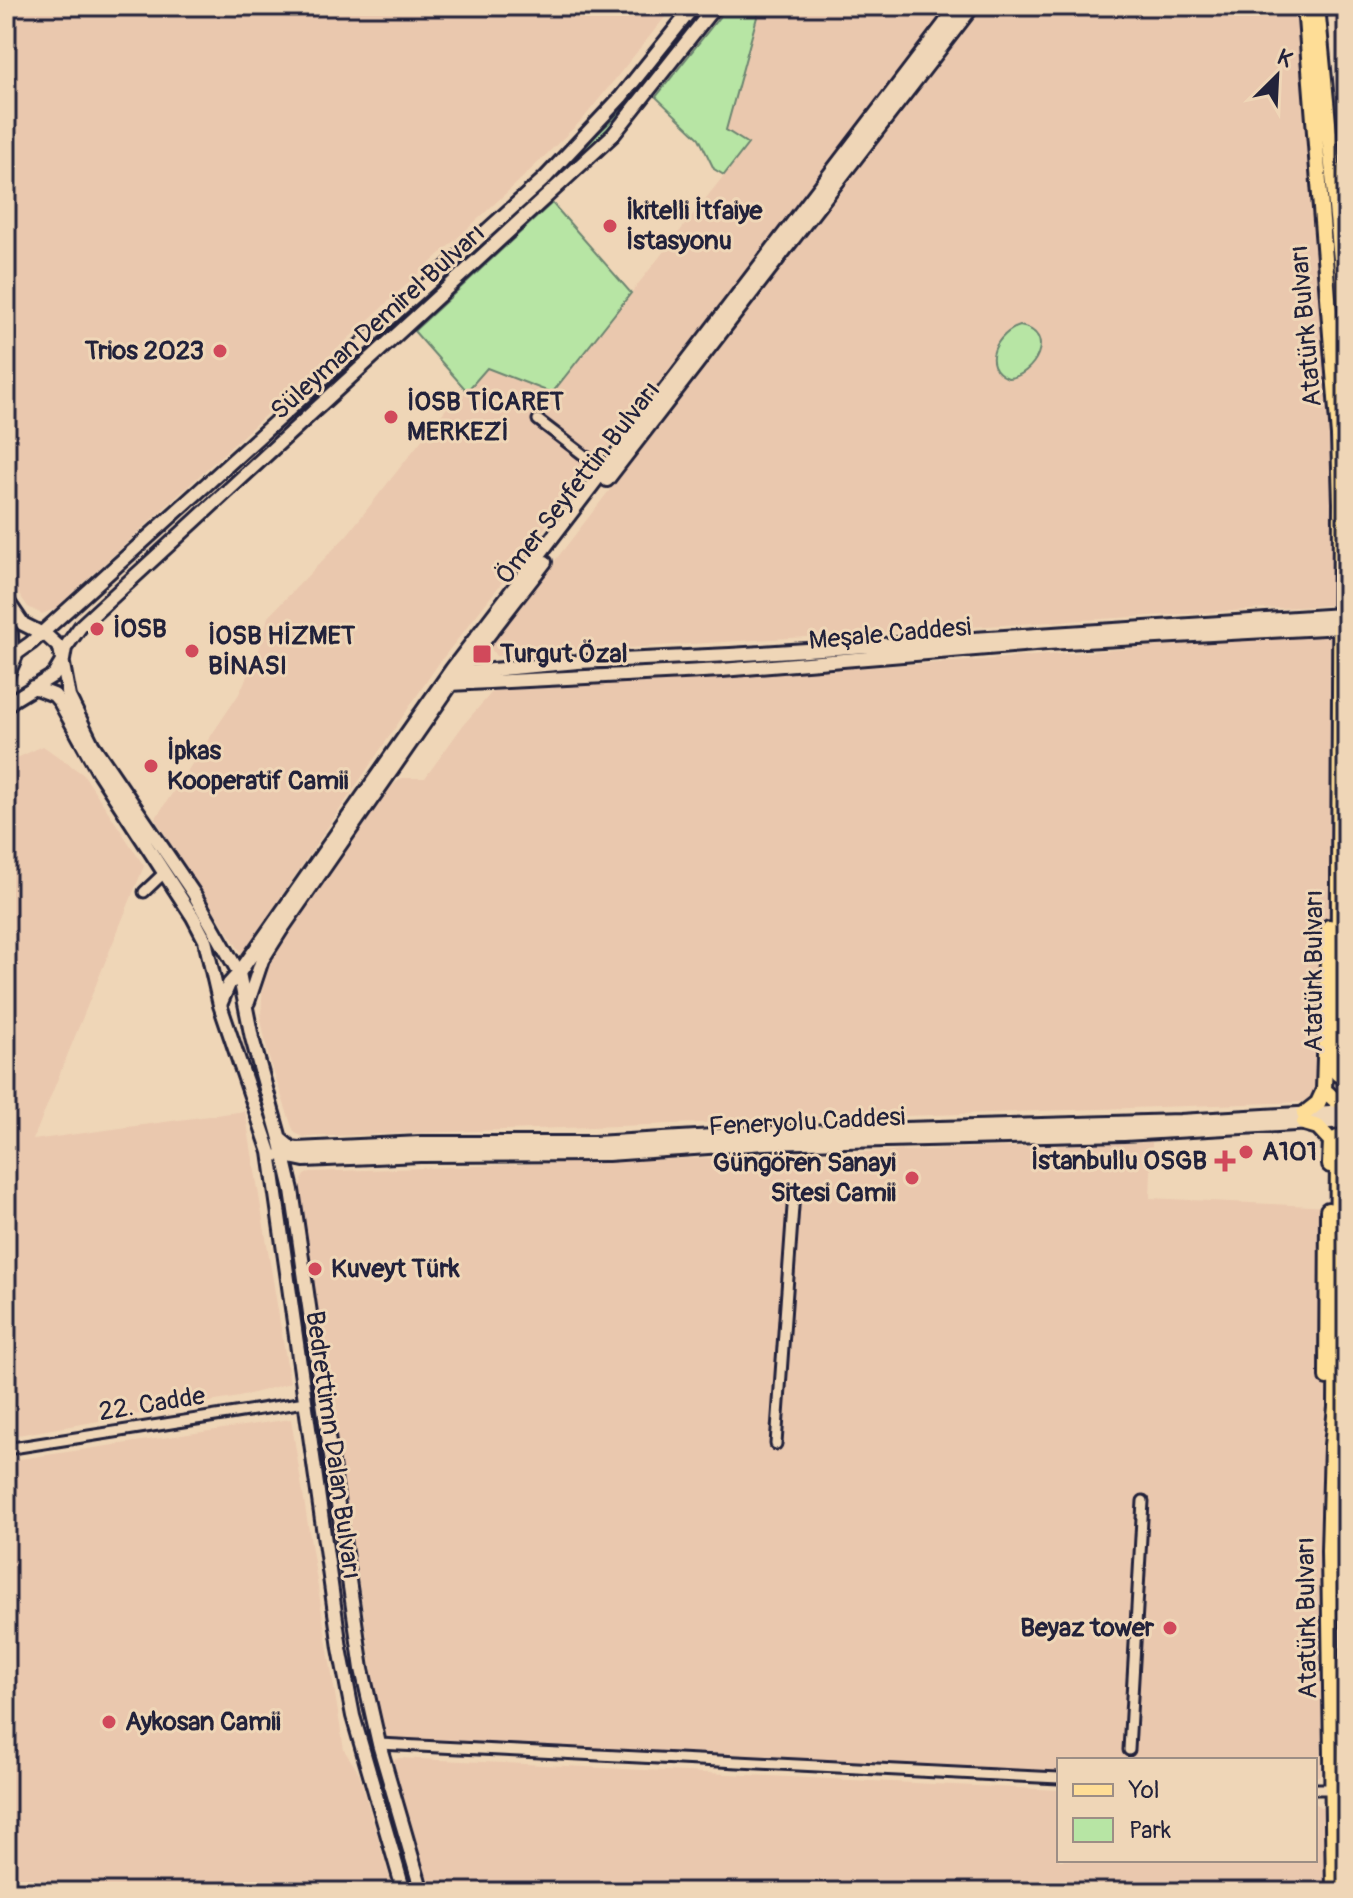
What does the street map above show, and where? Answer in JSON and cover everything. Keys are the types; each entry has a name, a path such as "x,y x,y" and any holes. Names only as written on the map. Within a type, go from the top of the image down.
{"main road":[{"name":"Süleyman Demirel Bulvarı","path":"12,660 544,179 621,97 694,6"},
{"name":"Süleyman Demirel Bulvarı","path":"6,707 54,675 73,635 114,593 613,135 715,6"},
{"name":"Ömer Seyfettin Bulvarı","path":"220,1005 229,984 451,677 958,13 973,6"},
{"name":"Atatürk Bulvarı","path":"1313,7 1347,323"},
{"name":"Atatürk Bulvarı","path":"1313,7 1339,436 1344,620 1339,783 1338,1074"},
{"path":"6,599 23,624 57,645 63,660"},
{"name":"Meşale Caddesi","path":"451,677 578,662 1344,620"},
{"path":"6,628 11,634 12,660 6,679"},
{"name":"Bedrettimn Dalan Bulvarı","path":"63,660 69,697 92,744 194,894 239,973 292,1190 334,1463 354,1621 379,1744 422,1892"},
{"name":"Ömer Seyfettin Bulvarı","path":"247,1005 255,975 274,941 451,677"},
{"name":"Bedrettimn Dalan Bulvarı","path":"33,687 54,695 60,702 98,771 165,872 205,940 220,1005 270,1152 348,1689 404,1892"},
{"path":"1339,783 1332,829 1324,1090 1318,1103 1304,1119 1318,1127 1335,1146 1344,1135 1347,1138"},
{"path":"220,1005 228,1017 244,1012 247,1005"},
{"path":"233,1044 239,1028 246,1027 251,1032"},
{"path":"1324,1090 1335,1100 1347,1099"},
{"name":"Feneryolu Caddesi","path":"270,1152 307,1160 420,1155 608,1154 765,1143 1124,1137 1304,1119 1347,1111"},
{"name":"Feneryolu Caddesi","path":"280,1139 297,1149 421,1143 595,1143 765,1133 1180,1121 1347,1121"},
{"name":"Atatürk Bulvarı","path":"1334,1892 1329,1551 1332,1445 1327,1402 1326,1283 1335,1146"},
{"path":"292,1190 291,1179 307,1160"},
{"path":"1347,1289 1347,1433"}],"street":[{"path":"1313,7 1347,8"},
{"path":"538,420 589,459"},
{"path":"144,892 165,872"},
{"path":"776,1444 794,1193"},
{"name":"22. Cadde","path":"6,1449 305,1402"},
{"path":"1129,1750 1143,1501"},
{"path":"379,1744 1057,1778"},
{"path":"1317,1789 1333,1789"}],"shaded area":[{"path":"6,6 674,6 583,119 517,183 55,609 42,614 28,607 6,575"},
{"path":"760,6 953,6 439,663 242,954 155,819 239,694 259,650 268,617 347,535 446,409 487,368 552,393 748,145 726,130"},
{"path":"984,6 1295,6 1337,491 1332,605 496,656 489,646"},
{"path":"1333,6 1347,6 1347,169"},
{"path":"1335,633 1328,1072 1321,1088 1303,1102 304,1137 295,1133 292,1127 268,1055 261,1019 263,978 272,956 386,790 402,778 425,778 464,724 493,691 968,661"},
{"path":"43,746 84,775 144,866 33,1140 245,1111 290,1383 239,1397 6,1437 6,763"},
{"path":"1152,1142 1150,1198 1331,1207 1321,1774 1317,1777 1317,1758 1057,1758 1057,1773 401,1742 385,1737 381,1730 299,1189 304,1175 310,1172"},
{"path":"291,1419 344,1750 359,1773 394,1892 6,1892 6,1461"},
{"path":"393,1760 1057,1790 1057,1862 1317,1862 1317,1804 1326,1811 1327,1819 1324,1892 425,1892 390,1766"}],"green space":[{"path":"702,6 706,6 617,119 558,179 555,175 615,117"},
{"path":"728,6 760,6 726,130 748,144 724,175 714,169 699,138 656,97"},
{"path":"552,203 631,293 552,393 487,368 467,391 414,331"},
{"path":"1020,326 1032,330 1038,337 1038,354 1026,370 1008,378 994,366 994,350 1005,335"}],"tunnel":[{"path":"1338,1074 1338,1149"}],"place":[{"name":"İkitelli İtfaiye İstasyonu","path":"610,226"},
{"name":"Trios 2023","path":"220,351"},
{"name":"İOSB TİCARET MERKEZİ","path":"391,417"},
{"name":"İOSB","path":"97,629"},
{"name":"İOSB HİZMET BİNASI","path":"192,651"},
{"name":"Turgut Özal","path":"482,654"},
{"name":"İpkas Kooperatif Camii","path":"151,766"},
{"name":"A101","path":"1246,1152"},
{"name":"İstanbullu OSGB","path":"1225,1161"},
{"name":"Güngören Sanayi Sitesi Camii","path":"912,1178"},
{"name":"Kuveyt Türk","path":"315,1269"},
{"name":"Beyaz tower","path":"1170,1628"},
{"name":"Aykosan Camii","path":"109,1722"}]}
